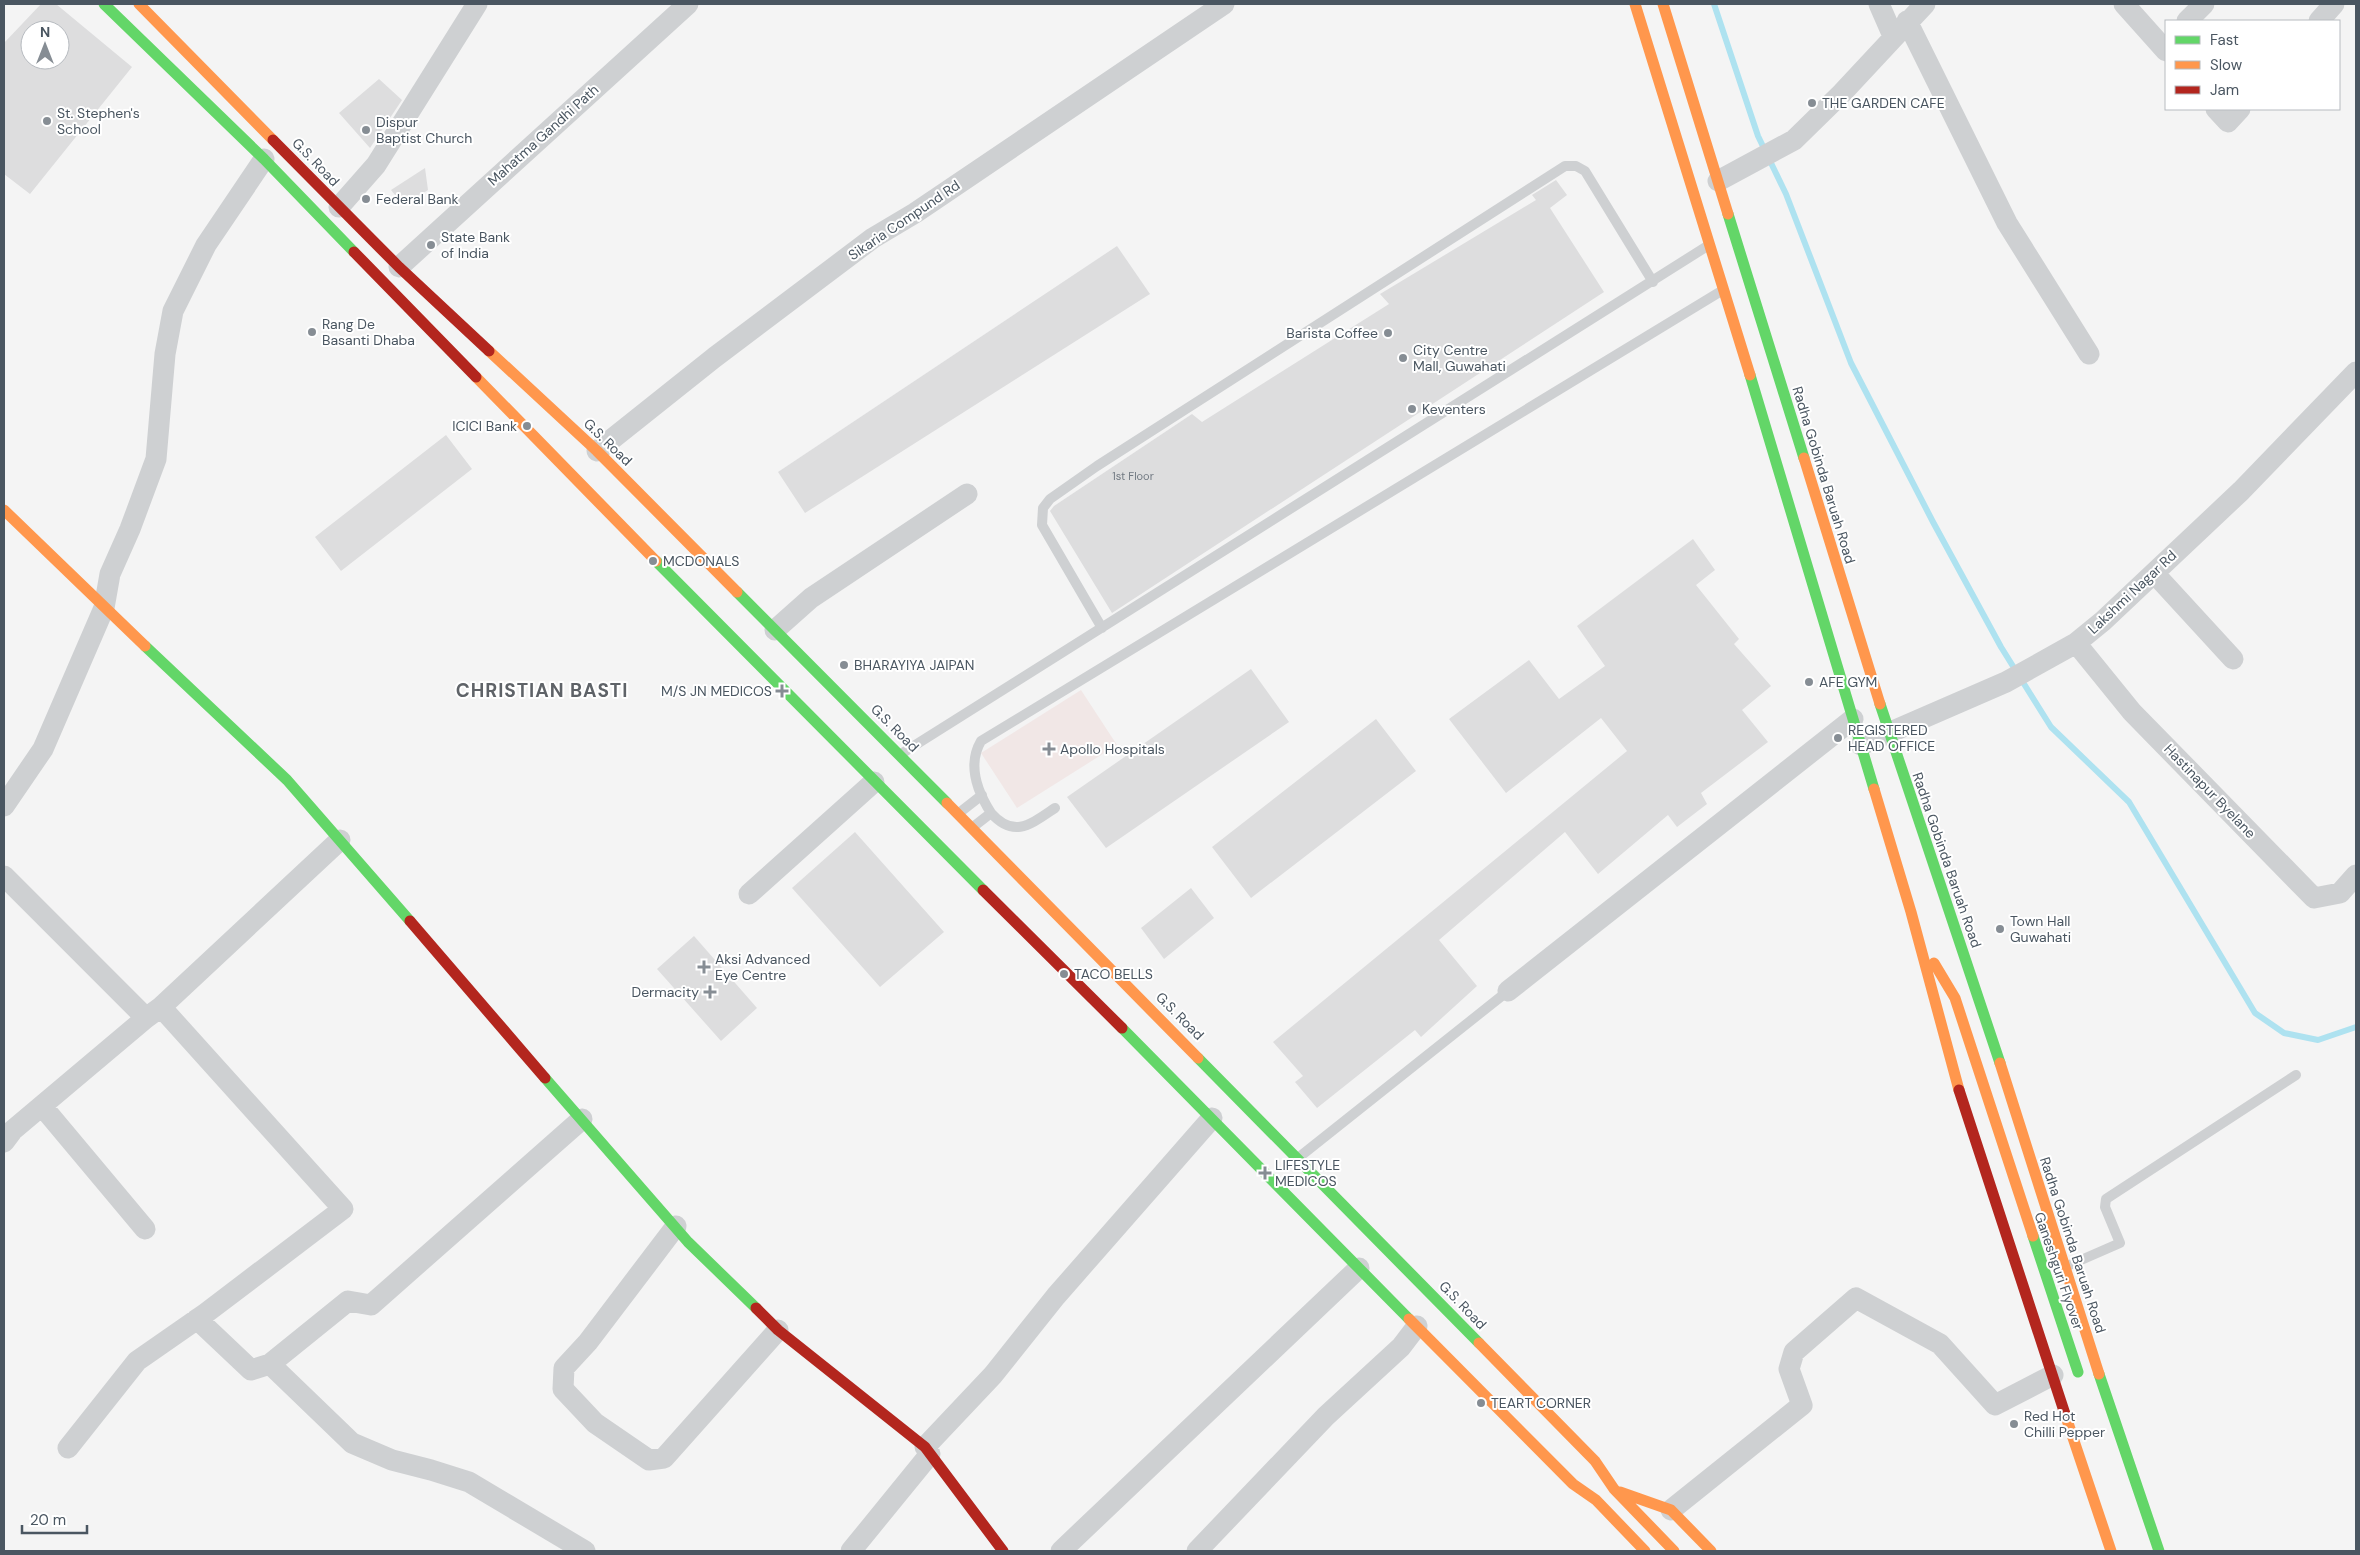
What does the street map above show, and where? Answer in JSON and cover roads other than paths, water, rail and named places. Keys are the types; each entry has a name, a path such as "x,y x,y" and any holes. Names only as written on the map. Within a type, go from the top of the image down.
{"main road":[{"path":"104,4 264,159 561,465 874,782 1212,1118 1573,1484 1596,1500 1645,1551"},
{"path":"1635,4 1710,244 1861,745 1915,930 1966,1119 2111,1551"},
{"name":"Radha Gobinda Baruah Road","path":"1663,4 1889,734 2159,1551"},
{"name":"G.S. Road","path":"146,6 399,267 596,451 900,755 1595,1461 1614,1490 1674,1551"},
{"path":"4,510 104,608 288,780 676,1226 778,1330 928,1450 1004,1551"},
{"name":"Ganeshguri Flyover","path":"1952,922 1955,998 1960,1016 2081,1381"},
{"name":"Ganeshguri Flyover","path":"1915,930 1955,998"},
{"path":"1614,1490 1671,1510 1711,1551"},
{"path":"1596,1500 1606,1526"}],"street":[{"path":"339,207 376,165 477,4"},
{"name":"Mahatma Gandhi Path","path":"399,267 688,4"},
{"name":"Sikaria Compund Rd","path":"596,451 873,238 915,213 1224,4"},
{"path":"1879,4 1900,29 2007,222 2089,354"},
{"path":"1718,181 1794,140 1842,93 1925,4"},
{"path":"2124,4 2165,47"},
{"path":"2188,20 2204,4"},
{"path":"2319,20 2334,4"},
{"path":"2217,110 2228,122 2239,110"},
{"path":"4,806 43,749 104,608 110,574 156,459 165,354 172,311 206,245 264,159"},
{"name":"Lakshmi Nagar Rd","path":"1861,745 2006,682 2076,643 2103,621 2241,491 2356,372"},
{"path":"775,630 811,598 967,494"},
{"path":"2154,572 2233,659"},
{"name":"Hastinapur Byelane","path":"2076,643 2132,712 2314,898 2340,893 2356,875"},
{"path":"1508,992 1853,719"},
{"path":"749,894 874,782"},
{"path":"4,1142 13,1130 154,1012 340,840"},
{"path":"4,876 154,1012 344,1209 197,1319 137,1361 68,1448"},
{"path":"42,1106 145,1229"},
{"path":"851,1551 928,1450 993,1375 1056,1296 1212,1118"},
{"path":"197,1319 251,1370 270,1364 348,1301 372,1305 582,1119"},
{"path":"676,1226 588,1342 564,1368 563,1389 595,1423 649,1460 664,1458 778,1330"},
{"path":"1060,1551 1359,1268"},
{"path":"1671,1510 1802,1405 1789,1369 1794,1352 1856,1298 1940,1344 1995,1405 2053,1375"},
{"path":"1197,1551 1326,1416 1401,1347 1417,1326"},
{"path":"270,1364 352,1443 392,1460 468,1482 585,1551"}],"lane":[{"path":"1102,628 1042,525 1043,508 1050,499 1097,466 1565,166 1576,166 1584,171 1653,282"},
{"path":"900,755 1653,282 1710,244"},
{"path":"1055,808 1030,825 1011,828 999,822 991,813 975,777 974,753 981,741 1724,290"},
{"path":"958,814 982,795"},
{"path":"972,828 991,813"},
{"path":"1298,1158 1508,992"},
{"path":"2064,1268 2120,1243 2105,1206 2106,1199 2296,1075"}],"waterway":[{"path":"1714,4 1758,136 1786,194 1851,363 1933,522 2001,647 2051,727 2129,802 2255,1013 2284,1033 2318,1040 2356,1027"}],"place":[{"name":"THE GARDEN CAFE","path":"1812,103"},
{"name":"St. Stephen's School","path":"47,121"},
{"name":"Dispur Baptist Church","path":"366,130"},
{"name":"Federal Bank","path":"366,199"},
{"name":"State Bank of India","path":"431,245"},
{"name":"Rang De Basanti Dhaba","path":"312,332"},
{"name":"Barista Coffee","path":"1388,333"},
{"name":"City Centre Mall, Guwahati","path":"1403,358"},
{"name":"Keventers","path":"1412,409"},
{"name":"ICICI Bank","path":"527,426"},
{"name":"MCDONALS","path":"653,561"},
{"name":"BHARAYIYA JAIPAN","path":"844,665"},
{"name":"AFE GYM","path":"1809,682"},
{"name":"M/S JN MEDICOS","path":"782,691"},
{"name":"REGISTERED HEAD OFFICE","path":"1838,738"},
{"name":"Apollo Hospitals","path":"1049,749"},
{"name":"Town Hall Guwahati","path":"2000,929"},
{"name":"Aksi Advanced Eye Centre","path":"704,967"},
{"name":"TACO BELLS","path":"1064,974"},
{"name":"Dermacity","path":"710,992"},
{"name":"LIFESTYLE MEDICOS","path":"1265,1173"},
{"name":"TEART CORNER","path":"1481,1403"},
{"name":"Red Hot Chilli Pepper","path":"2014,1424"}],"district":[{"name":"CHRISTIAN BASTI","path":"542,690"}]}
